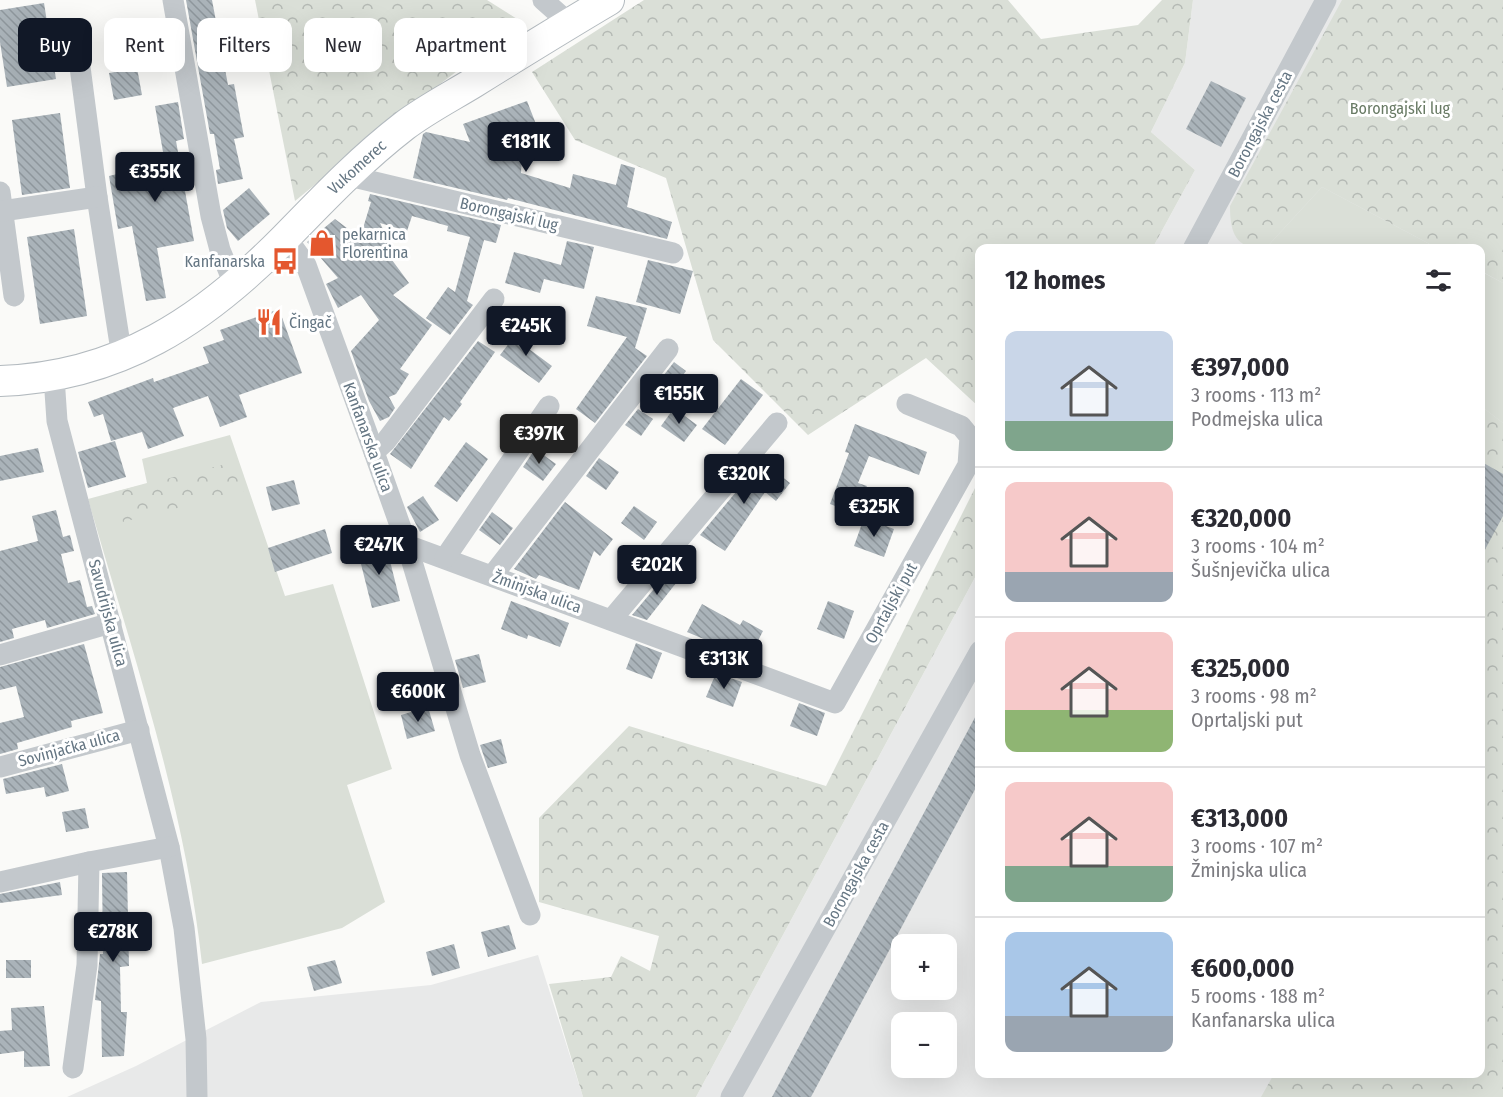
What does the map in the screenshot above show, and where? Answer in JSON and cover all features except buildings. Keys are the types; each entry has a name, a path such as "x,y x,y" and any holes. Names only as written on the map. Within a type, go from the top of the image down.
{"street":[{"path":"172,0 211,216 220,250 234,284"},
{"path":"543,0 569,23"},
{"name":"Vukomerec","path":"0,381 54,377 122,357 179,326 234,284 286,237 345,175 405,125 609,0"},
{"name":"Borongajska cesta","path":"1196,244 1326,0"},
{"path":"80,72 96,197 122,357"},
{"name":"Borongajski lug","path":"345,175 673,253"},
{"path":"14,296 1,202 96,197"},
{"name":"Kanfanarska ulica","path":"286,237 306,265 374,452 407,545 470,755 530,915"},
{"path":"374,452 386,441 494,299"},
{"path":"492,576 668,349"},
{"name":"Savudrijska ulica","path":"54,377 57,421 169,848 184,928 196,1039 197,1097"},
{"name":"Oprtaljski put","path":"835,703 968,465 970,437 961,426 942,416 907,404"},
{"path":"444,558 549,406"},
{"path":"611,620 777,423"},
{"name":"Žminjska ulica","path":"407,545 835,703"},
{"path":"0,655 111,623"},
{"name":"Borongajska cesta","path":"731,1097 975,660"},
{"name":"Sovinjačka ulica","path":"0,767 139,730"},
{"path":"0,882 89,862 169,848"},
{"path":"73,1068 87,965 89,862"}],"shaded area":[{"path":"1193,0 1503,0 1503,1097 696,1097 975,577 975,1078 1485,1078 1485,244 1155,244 1195,170 1151,132 1185,63"},
{"path":"538,955 583,1097 67,1097 136,1066 261,1002 431,985"}],"green space":[{"path":"255,0 487,0 516,18 394,18 394,72 456,72 295,201 269,72 292,72 292,18 259,18"},
{"path":"644,0 1008,0 1041,39 1138,25 1162,0 1193,0 1185,63 1151,132 1195,170 1155,244 975,244 975,403 926,358 808,435 713,340 666,178 575,140 532,72"},
{"name":"Borongajski lug","path":"1342,0 1503,0 1503,283 1485,273 1485,244 1430,244 1322,187 1270,244 1241,242 1233,231 1230,206"},
{"path":"1322,187 1430,244 1270,244"},
{"path":"1485,274 1503,283 1503,423 1485,409"},
{"path":"1485,409 1503,423 1503,1097 1261,1097 1272,1078 1485,1078"},
{"path":"230,435 285,596 333,584 392,769 347,785 385,902 342,928 202,964 194,905 170,787 139,671 88,499 147,483 142,459"},
{"path":"234,462 244,491 123,522 114,492"},
{"path":"975,488 975,577 696,1097 583,1097 549,984 611,977 621,956 650,971 659,936 539,902 539,818 629,726 826,786"}],"place":[{"name":"pekarnica Florentina","path":"322,243"},
{"name":"Kanfanarska","path":"285,261"},
{"name":"Čingač","path":"269,322"}]}
